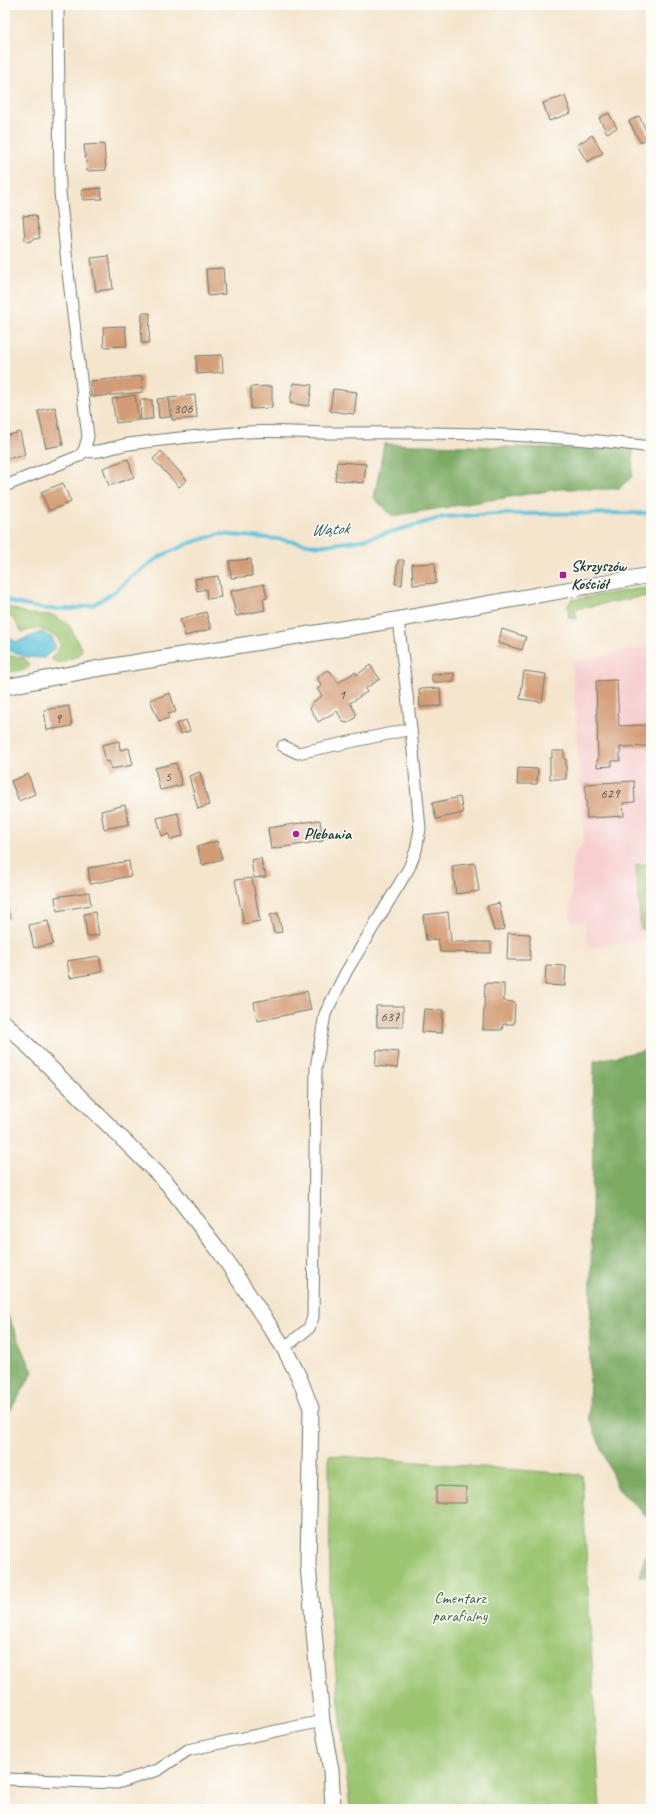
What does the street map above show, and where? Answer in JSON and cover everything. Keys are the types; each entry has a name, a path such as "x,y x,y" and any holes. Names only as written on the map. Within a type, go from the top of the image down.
{"street":[{"path":"5,486 67,462 84,451 88,437 68,273 60,192 58,5"},
{"path":"84,451 90,452 127,444 238,433 282,431 332,433 421,432 550,437 651,447"},
{"path":"5,687 95,669 398,619 651,575"},
{"path":"284,1348 309,1328 313,1317 316,1068 325,1014 346,972 409,868 419,836 419,812 398,619"},
{"path":"284,746 298,753 411,730"},
{"path":"5,1023 167,1183 220,1252 284,1348 311,1408 308,1565 322,1721 331,1770 333,1809"},
{"path":"5,1779 117,1783 158,1770 188,1750 322,1721"}],"shaded area":[{"path":"651,646 651,939 589,947 584,922 570,921 573,858 584,841 572,662"}],"green space":[{"path":"618,439 634,439 632,477 618,489 560,489 392,516 374,498 384,444 594,449"},
{"path":"651,588 651,595 575,609 577,619 569,618 568,606 571,600"},
{"path":"5,606 29,614 53,615 69,625 82,650 78,656 58,663 51,659 61,645 57,637 39,628 22,632 12,617 5,615"},
{"path":"5,655 24,658 30,666 25,670 5,672"},
{"path":"651,864 651,928 641,929 636,865"},
{"path":"651,1049 651,1520 618,1489 589,1418 594,1061"},
{"path":"5,1309 33,1372 5,1420"},
{"name":"Cmentarz parafialny","path":"329,1455 582,1475 600,1809 350,1809 330,1614"},
{"path":"651,1538 651,1578 639,1576"}],"water":[{"path":"42,632 52,638 56,647 44,658 27,657 5,649 5,635 17,642"}],"building":[{"path":"565,96 571,113 549,121 543,103"},
{"path":"609,113 617,128 607,133 599,118"},
{"path":"639,116 650,138 640,142 629,121"},
{"path":"592,135 603,153 587,162 577,145"},
{"path":"104,144 106,170 87,171 84,145"},
{"path":"101,188 102,199 83,200 82,190"},
{"path":"36,215 40,238 29,242 25,240 23,216"},
{"path":"109,256 113,289 96,291 91,258"},
{"path":"223,268 225,294 208,296 206,269"},
{"path":"142,313 150,313 149,343 141,343"},
{"path":"125,326 127,346 104,347 103,327"},
{"path":"222,355 223,372 197,374 196,356"},
{"path":"142,376 143,392 91,397 90,381"},
{"path":"293,383 312,385 309,406 290,403"},
{"path":"272,386 272,408 251,409 251,387"},
{"path":"333,389 357,392 354,414 330,411"},
{"path":"135,395 139,420 116,423 112,399"},
{"path":"195,395 197,418 172,420 169,398"},
{"path":"168,398 170,417 159,418 157,399"},
{"path":"140,400 152,400 153,419 141,420"},
{"path":"55,407 63,445 46,448 38,411"},
{"path":"20,432 25,455 5,459 5,436"},
{"path":"161,451 187,480 179,487 153,459"},
{"path":"128,459 134,477 109,486 103,468"},
{"path":"337,462 366,464 364,483 335,480"},
{"path":"63,483 71,502 49,511 41,492"},
{"path":"5,518 9,530 5,531"},
{"path":"251,559 252,576 231,578 229,561"},
{"path":"398,560 404,560 402,585 395,584"},
{"path":"435,563 436,583 413,585 412,564"},
{"path":"218,576 221,597 207,599 206,589 197,591 195,579"},
{"path":"264,584 267,598 263,599 265,610 236,616 231,591"},
{"path":"206,612 211,629 185,636 180,619"},
{"path":"502,629 526,637 522,650 498,643"},
{"path":"370,665 380,679 365,689 367,692 350,703 356,713 355,718 348,723 343,722 337,711 318,722 310,708 313,702 322,696 317,689 322,686 318,680 319,676 327,670 331,672 338,683 355,672 357,675"},
{"path":"524,671 546,674 542,702 520,699"},
{"path":"454,673 454,682 432,682 432,674"},
{"path":"617,680 619,726 651,725 651,746 620,747 620,761 612,761 612,766 597,767 596,681"},
{"path":"440,688 441,706 420,707 419,689"},
{"path":"170,693 176,712 168,714 169,718 159,721 150,700"},
{"path":"69,706 72,726 47,730 44,710"},
{"path":"186,720 190,731 180,734 176,724"},
{"path":"119,741 120,750 129,748 133,765 111,769 109,761 106,762 102,745"},
{"path":"552,751 564,751 564,759 566,759 566,779 550,779 550,758 552,758"},
{"path":"176,763 182,785 160,790 155,768"},
{"path":"518,768 538,769 537,784 517,784"},
{"path":"200,772 209,805 198,809 189,776"},
{"path":"28,774 35,794 19,801 11,781"},
{"path":"634,781 635,802 623,803 624,816 587,818 585,784"},
{"path":"460,797 463,813 436,819 432,803"},
{"path":"125,805 129,824 104,829 101,811"},
{"path":"178,813 183,836 170,839 169,834 162,836 157,818"},
{"name":"Plebania","path":"320,820 323,841 271,849 268,828"},
{"path":"217,841 222,859 202,865 197,847"},
{"path":"261,858 263,871 265,871 266,877 254,878 251,860"},
{"path":"129,861 131,876 90,884 88,868"},
{"path":"475,863 479,891 456,894 452,866"},
{"path":"252,878 260,921 244,924 235,880"},
{"path":"89,892 91,905 57,911 55,897"},
{"path":"5,900 10,918 5,920"},
{"path":"499,903 505,929 494,931 487,906"},
{"path":"95,912 99,935 87,937 84,914"},
{"path":"448,912 451,942 491,942 491,953 440,952 438,939 426,940 423,915"},
{"path":"278,913 282,932 274,933 270,915"},
{"path":"48,921 53,944 34,948 29,925"},
{"path":"508,933 530,934 530,960 507,960"},
{"path":"99,956 102,972 70,978 67,961"},
{"path":"546,965 566,966 565,986 545,985"},
{"path":"485,983 504,984 504,1001 515,1002 514,1024 503,1024 502,1030 483,1030"},
{"path":"307,991 311,1010 257,1021 254,1002"},
{"path":"376,1006 403,1006 403,1027 377,1027"},
{"path":"424,1009 443,1010 442,1033 422,1032"},
{"path":"377,1050 399,1052 397,1068 375,1066"},
{"path":"436,1486 466,1487 466,1503 436,1503"}],"waterway":[{"name":"Wątok","path":"5,599 14,603 44,609 72,609 93,605 113,593 131,577 161,556 190,543 219,534 278,539 319,546 362,540 444,517 495,514 651,513"}],"place":[{"name":"Skrzyszów Kościół","path":"563,575"},
{"name":"Plebania","path":"296,834"}]}
